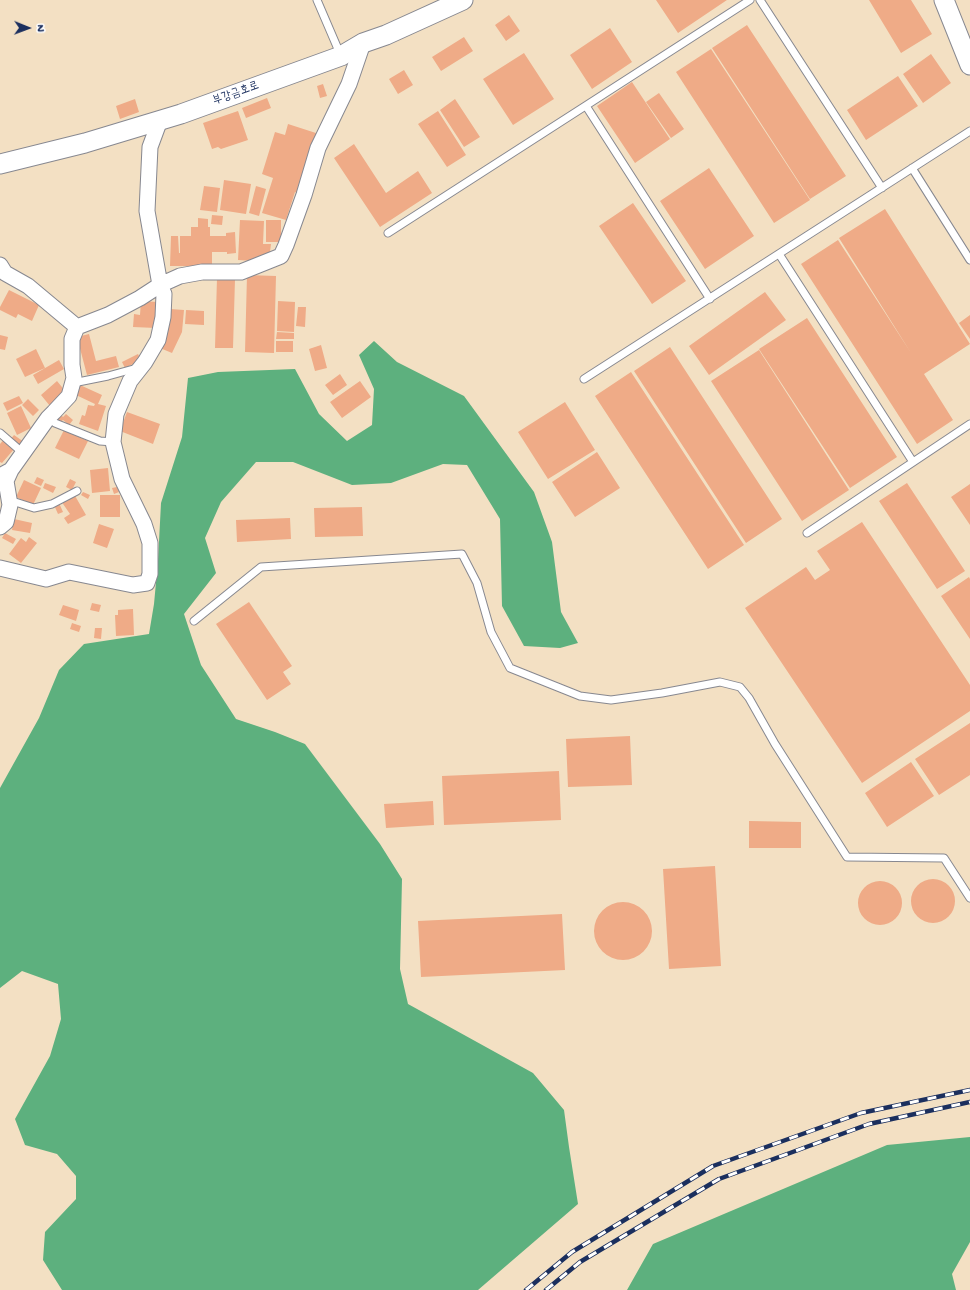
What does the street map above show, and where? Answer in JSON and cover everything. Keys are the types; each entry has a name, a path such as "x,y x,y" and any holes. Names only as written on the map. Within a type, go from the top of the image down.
{"street":[{"name":"부강금호로","path":"0,164 85,143 181,114 341,56 363,43 386,35 463,0"},
{"path":"944,0 970,65"},
{"path":"0,527 6,522 10,505 6,473 23,453 48,418 69,396 74,378 72,365 72,339 77,327 114,312 160,285 180,276 202,272 241,272 281,256 299,209 318,148 349,84 363,43"},
{"path":"0,568 46,579 69,572 133,585 147,583 150,574 150,543 144,524 122,479 113,442 116,414 130,381 158,340 163,317 164,294 160,285 147,211 150,147 160,120"},
{"path":"0,266 5,272 28,286 77,327"}],"lane":[{"path":"317,0 341,56"},
{"path":"388,233 750,0"},
{"path":"760,0 882,188"},
{"path":"586,106 710,299"},
{"path":"584,379 970,131"},
{"path":"912,168 970,260"},
{"path":"779,254 913,462"},
{"path":"73,383 108,376 141,367"},
{"path":"48,418 55,423 100,441 113,442"},
{"path":"807,533 970,424"},
{"path":"0,433 23,453"},
{"path":"9,500 34,508 52,504 77,491"},
{"path":"194,621 261,567 462,554 477,583 491,632 510,668 580,696 611,700 662,693 720,682 740,687 749,698 775,744 847,857 944,858 970,898"}],"green space":[{"path":"374,341 397,362 464,396 534,492 552,542 561,612 578,643 560,648 524,646 502,606 500,519 467,465 443,464 391,483 352,485 293,462 256,462 221,502 205,538 216,573 184,614 201,665 236,719 305,744 380,844 402,879 400,969 408,1004 533,1073 564,1110 578,1204 478,1290 62,1290 43,1260 45,1232 76,1199 76,1176 57,1154 25,1145 15,1119 50,1056 61,1019 58,984 22,971 0,988 0,788 39,718 59,670 84,644 149,634 154,604 158,561 161,503 182,437 188,378 218,372 295,369 319,414 347,441 372,425 374,389 359,355"},
{"path":"970,1137 970,1242 952,1274 956,1290 627,1290 653,1244 887,1145"}],"building":[{"path":"656,0 727,0 678,33"},
{"path":"869,0 911,0 932,34 901,53"},
{"path":"509,15 520,31 506,41 495,25"},
{"path":"747,25 846,176 810,199 712,48"},
{"path":"610,28 632,62 592,89 570,55"},
{"path":"464,37 473,51 441,71 432,57"},
{"path":"711,49 810,200 774,223 676,72"},
{"path":"524,53 554,99 513,125 483,79"},
{"path":"931,54 951,83 923,103 903,74"},
{"path":"404,70 413,85 398,94 389,79"},
{"path":"898,76 918,106 866,140 847,110"},
{"path":"632,82 670,139 635,163 597,106"},
{"path":"323,84 327,96 320,98 317,86"},
{"path":"659,93 684,129 671,138 646,102"},
{"path":"267,98 271,108 246,118 242,108"},
{"path":"135,99 139,112 120,119 116,106"},
{"path":"455,99 480,137 464,147 440,110"},
{"path":"238,111 248,140 221,149 218,147 212,149 203,123"},
{"path":"438,111 466,155 447,167 418,124"},
{"path":"288,124 319,134 301,194 295,192 286,220 262,213 273,178 262,174 275,132 285,135"},
{"path":"354,144 386,193 418,171 432,193 380,227 334,158"},
{"path":"709,168 754,236 705,269 660,201"},
{"path":"224,180 251,184 246,214 220,210"},
{"path":"204,186 220,188 217,212 200,210"},
{"path":"256,186 266,189 259,216 249,213"},
{"path":"633,203 686,281 652,304 599,226"},
{"path":"885,209 970,344 924,374 953,420 917,444 801,264 838,240 911,353 839,238"},
{"path":"212,215 223,216 222,225 211,224"},
{"path":"198,218 208,219 210,236 226,236 226,233 235,232 236,253 227,254 227,252 212,252 212,266 170,266 171,236 178,236 180,253 180,236 191,236 191,227 198,227"},
{"path":"240,220 264,221 263,244 271,244 270,252 254,261 238,260"},
{"path":"266,220 281,220 281,242 266,242"},
{"path":"247,275 276,276 274,353 245,352"},
{"path":"217,278 235,279 233,348 215,348"},
{"path":"9,290 39,305 32,321 18,314 16,318 0,310 0,307"},
{"path":"765,292 786,320 709,375 689,346"},
{"path":"141,301 158,302 156,328 133,327 134,314 140,315"},
{"path":"278,301 295,302 294,332 277,331"},
{"path":"298,307 306,307 305,327 296,326"},
{"path":"170,309 184,310 182,332 172,353 160,348 169,327"},
{"path":"186,310 204,311 204,325 185,324"},
{"path":"970,315 970,339 959,323"},
{"path":"807,318 897,457 850,488 759,349"},
{"path":"277,332 294,333 294,339 276,339"},
{"path":"89,334 96,361 116,356 119,367 87,375 77,337"},
{"path":"0,335 8,337 5,350 0,349"},
{"path":"276,341 293,341 293,352 276,352"},
{"path":"321,345 327,368 315,371 309,349"},
{"path":"670,347 782,519 746,543 634,371"},
{"path":"36,349 45,368 25,377 16,359"},
{"path":"759,350 849,490 802,521 711,381"},
{"path":"138,354 141,360 125,368 122,362"},
{"path":"59,360 64,369 38,384 33,375"},
{"path":"631,372 744,545 708,569 595,396"},
{"path":"340,374 347,385 333,395 325,385"},
{"path":"57,381 66,392 50,406 41,395"},
{"path":"360,381 371,397 342,418 330,402"},
{"path":"80,385 102,395 98,404 106,406 98,431 79,424 82,415 85,416 88,405 94,406 95,404 76,395"},
{"path":"19,396 23,403 7,411 3,403"},
{"path":"28,399 39,410 33,416 22,405"},
{"path":"565,402 595,450 548,479 518,432"},
{"path":"21,406 31,428 17,435 7,413"},
{"path":"127,412 160,424 153,444 120,431"},
{"path":"66,414 73,420 69,425 63,420 61,422 57,419 61,415 63,417"},
{"path":"64,430 88,441 79,459 55,448"},
{"path":"14,435 24,442 21,447 10,440"},
{"path":"5,438 15,448 2,463 0,462 0,444"},
{"path":"597,452 620,488 575,517 552,482"},
{"path":"108,468 110,491 92,493 90,470"},
{"path":"37,477 44,480 41,486 34,483"},
{"path":"70,479 76,482 72,490 66,487"},
{"path":"24,480 41,488 33,505 16,497"},
{"path":"45,483 56,487 53,493 43,488"},
{"path":"907,483 965,571 937,589 879,501"},
{"path":"970,484 970,525 951,497"},
{"path":"117,487 119,492 114,494 112,488"},
{"path":"83,492 90,495 88,499 81,495"},
{"path":"74,494 86,515 68,524 64,518 70,514 61,501"},
{"path":"100,495 120,495 120,517 100,517"},
{"path":"59,503 63,512 58,514 54,505"},
{"path":"362,507 363,536 315,537 314,508"},
{"path":"290,518 291,539 237,542 236,520"},
{"path":"14,519 32,523 30,533 12,530"},
{"path":"862,522 970,685 970,711 862,783 745,608 806,567 815,580 830,570 817,551"},
{"path":"99,524 114,529 107,548 93,543"},
{"path":"5,533 16,539 13,544 2,538"},
{"path":"29,537 37,543 21,563 9,554 21,538 26,542"},
{"path":"969,577 970,579 970,639 941,596"},
{"path":"249,602 292,666 283,672 291,684 267,700 216,624"},
{"path":"92,603 101,605 99,612 90,610"},
{"path":"63,605 79,610 76,621 59,615"},
{"path":"133,609 134,635 116,636 115,615 118,615 118,610"},
{"path":"72,623 81,626 79,632 70,629"},
{"path":"95,628 102,628 101,639 94,638"},
{"path":"970,723 970,775 939,795 915,759"},
{"path":"630,736 632,785 568,787 566,739"},
{"path":"911,762 934,796 887,827 865,793"},
{"path":"559,771 561,820 444,825 442,776"},
{"path":"433,801 434,825 386,828 384,804"},
{"path":"749,821 801,822 801,848 749,848"},
{"path":"715,866 721,966 669,969 663,869"},
{"path":"929,879 937,879 949,885 955,897 955,905 949,917 937,923 929,923 917,917 911,905 911,897 917,885"},
{"path":"876,881 884,881 896,887 902,899 902,907 896,919 884,925 876,925 864,919 858,907 858,899 864,887"},
{"path":"623,902 639,907 647,915 652,931 647,947 639,955 623,960 607,955 599,947 594,931 599,915 607,907"},
{"path":"562,914 565,970 421,977 418,921"}],"railway":[{"path":"526,1290 572,1252 713,1166 861,1113 970,1090"},
{"path":"546,1290 580,1262 719,1179 869,1124 970,1102"}]}
